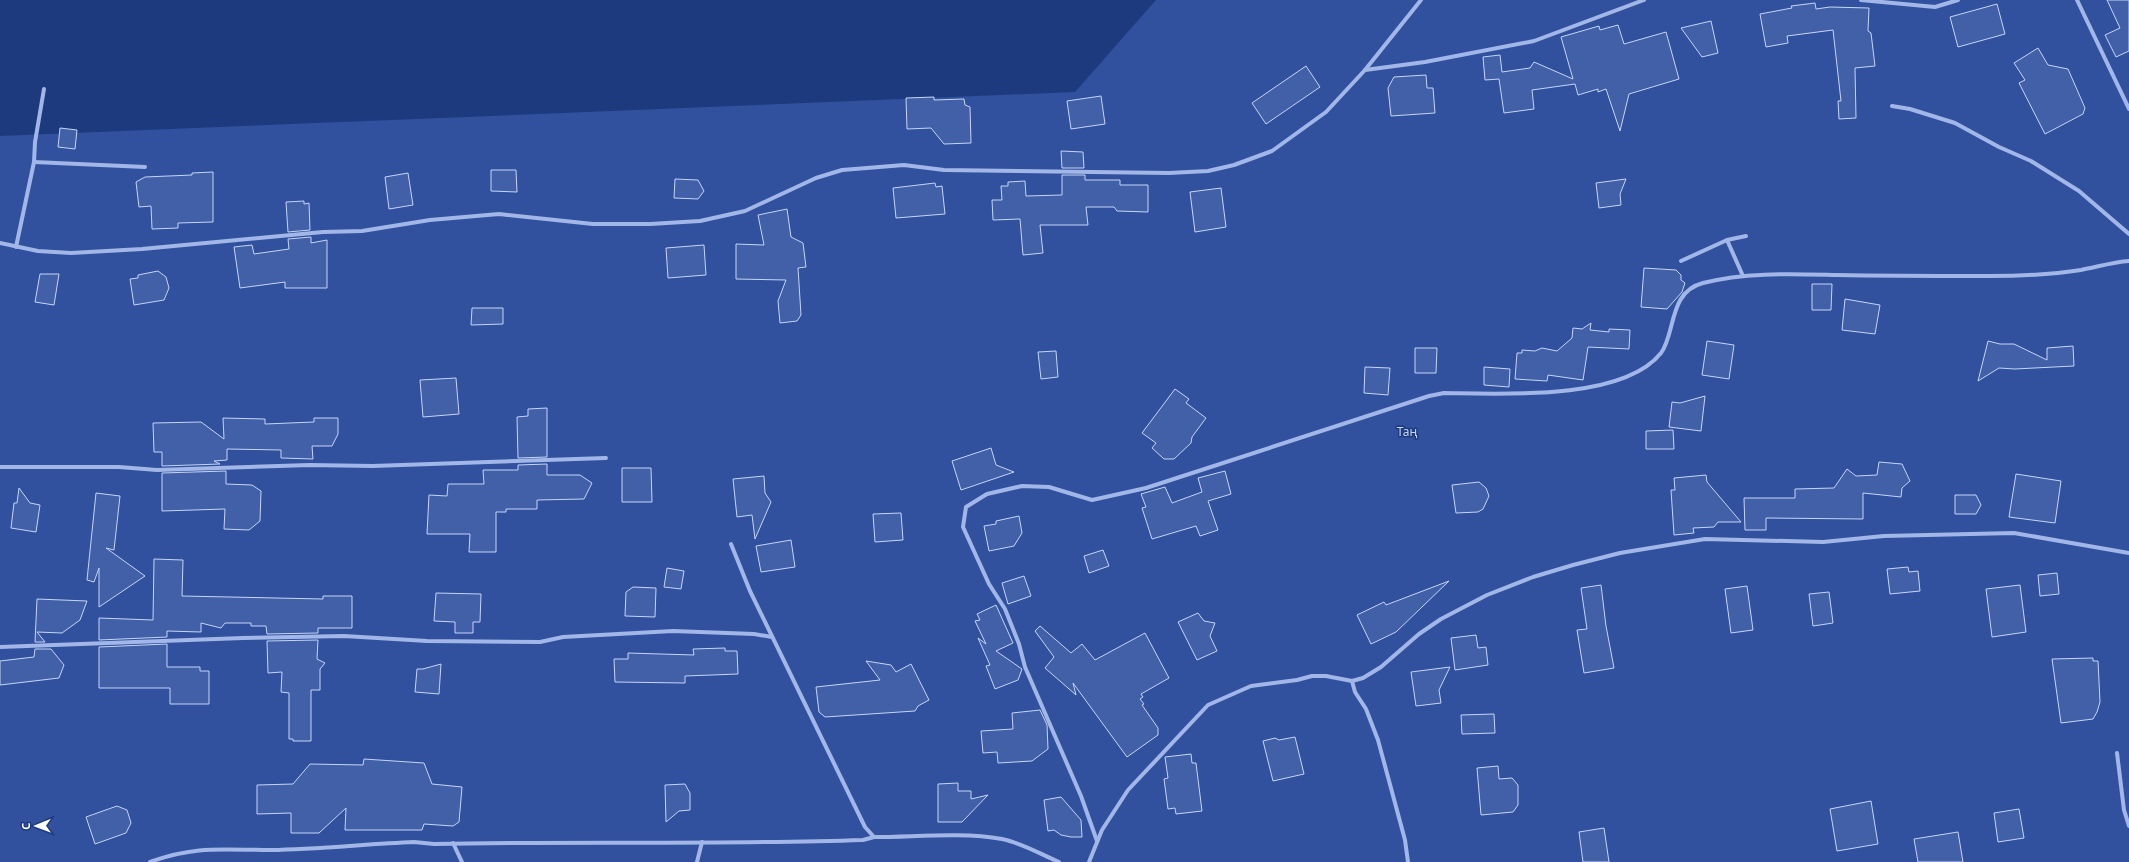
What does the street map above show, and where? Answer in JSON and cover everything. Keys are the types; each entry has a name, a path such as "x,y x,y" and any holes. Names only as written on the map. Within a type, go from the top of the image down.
{"street":[{"path":"0,243 38,251 71,253 142,249 323,232 362,231 430,220 499,214 594,224 650,224 700,221 745,210 816,178 842,170 904,165 944,170 1161,173 1208,171 1234,165 1272,151 1290,140 1326,112 1365,70 1421,0"},
{"path":"1365,70 1425,62 1534,41 1644,0"},
{"path":"1861,0 1935,7 1958,0"},
{"path":"2077,0 2129,109"},
{"path":"16,247 34,162 34,142 44,89"},
{"path":"1892,106 1910,109 1955,123 1999,147 2030,161 2079,191 2129,234"},
{"path":"34,162 145,168"},
{"path":"1681,261 1727,240 1746,236"},
{"path":"1727,240 1743,276"},
{"path":"1097,841 1081,796 1025,667 1019,644 1005,609 989,584 963,527 966,507 987,494 1022,486 1049,487 1092,500 1146,488 1436,395 1557,393 1584,389 1644,369 1661,352 1678,304 1692,288 1701,283 1743,276 1800,274 2037,275 2129,261"},
{"path":"0,468 119,467 157,470 296,466 373,466 606,458"},
{"path":"1089,862 1102,830 1128,790 1208,705 1251,686 1297,680 1312,676 1326,676 1352,681 1363,678 1381,667 1419,634 1441,619 1487,595 1533,576 1573,565 1664,545 1705,539 1823,542 1884,536 2014,533 2129,553"},
{"path":"731,544 750,591 865,828 874,837"},
{"path":"0,647 243,638 344,636 427,641 540,642 563,637 673,631 772,636"},
{"path":"1352,681 1355,692 1366,709 1378,740 1405,840 1408,862"},
{"path":"2117,753 2124,810 2129,826"},
{"path":"150,862 172,854 211,848 271,850 414,842 779,842 863,840 874,837 963,836 1002,840 1022,845 1058,862"},
{"path":"697,862 702,842"},
{"path":"453,843 462,862"}],"green space":[{"name":"Таң","path":"1156,0 2129,0 2129,862 0,862 0,136 1075,92"}],"building":[{"path":"2107,0 2129,0 2129,51 2116,57 2105,35 2120,28"},
{"path":"1815,3 1816,9 1830,7 1869,8 1868,31 1871,33 1875,66 1855,68 1856,118 1839,119 1838,101 1841,101 1833,30 1787,36 1788,43 1766,47 1760,14 1792,8 1791,6"},
{"path":"1997,4 2005,34 1958,47 1950,17"},
{"path":"1711,21 1718,53 1702,57 1681,28"},
{"path":"1618,25 1624,44 1666,32 1679,79 1629,94 1620,131 1606,89 1598,92 1598,89 1578,95 1575,84 1532,90 1534,109 1504,113 1499,79 1485,80 1483,57 1500,55 1502,72 1530,68 1534,62 1573,79 1561,37 1599,26 1600,30"},
{"path":"2038,48 2048,65 2068,69 2085,108 2083,114 2045,134 2019,83 2025,80 2014,63"},
{"path":"1306,66 1320,87 1266,124 1252,103"},
{"path":"1426,75 1427,88 1433,88 1435,113 1391,116 1388,88 1394,77"},
{"path":"1101,96 1105,124 1071,129 1067,101"},
{"path":"934,97 934,100 964,99 965,105 970,107 971,143 944,144 931,128 907,129 906,98"},
{"path":"60,128 77,130 75,149 58,147"},
{"path":"1061,151 1083,152 1084,168 1062,168"},
{"path":"491,170 516,170 517,192 491,191"},
{"path":"213,172 213,222 178,223 178,228 152,229 151,206 139,207 136,182 145,177 192,175 192,173"},
{"path":"408,173 413,205 389,209 385,177"},
{"path":"1062,175 1085,175 1085,180 1120,180 1120,185 1148,185 1148,212 1117,211 1114,207 1086,207 1088,225 1040,225 1043,253 1023,255 1020,219 993,220 992,200 1002,200 1001,186 1008,186 1008,182 1025,181 1026,196 1062,195"},
{"path":"675,179 698,180 704,191 698,199 674,198"},
{"path":"1626,179 1620,194 1621,205 1599,208 1596,183"},
{"path":"935,183 936,187 942,186 945,214 896,218 893,188"},
{"path":"1221,188 1226,227 1195,232 1190,192"},
{"path":"304,201 304,204 309,203 310,230 288,232 286,202"},
{"path":"787,209 791,237 803,243 806,267 798,268 801,315 797,321 780,323 778,301 786,280 736,279 736,244 764,245 758,215"},
{"path":"311,237 311,243 327,240 327,288 285,288 285,282 240,288 234,247 252,245 254,254 289,249 288,239"},
{"path":"704,245 706,275 668,278 666,248"},
{"path":"1644,268 1676,270 1681,275 1681,280 1685,283 1682,292 1667,309 1641,307"},
{"path":"158,271 166,277 169,288 164,300 134,305 130,279 138,278 138,275"},
{"path":"40,274 59,274 54,305 35,302"},
{"path":"1812,284 1832,284 1831,310 1812,310"},
{"path":"1845,299 1880,305 1875,334 1842,330"},
{"path":"472,308 503,308 503,324 471,325"},
{"path":"1591,323 1590,330 1609,332 1609,329 1630,330 1629,349 1588,347 1583,380 1548,375 1547,381 1515,379 1517,353 1522,353 1522,350 1535,351 1542,348 1557,351 1572,338 1573,328 1582,329"},
{"path":"1707,341 1734,345 1729,379 1702,375"},
{"path":"1988,341 2000,344 2014,344 2047,360 2047,348 2073,346 2074,366 2015,369 1999,368 1978,381"},
{"path":"1415,348 1437,348 1436,373 1415,373"},
{"path":"1056,351 1058,377 1041,379 1038,352"},
{"path":"1365,367 1390,368 1388,395 1364,393"},
{"path":"1484,367 1510,369 1509,387 1484,385"},
{"path":"456,378 459,414 423,417 420,380"},
{"path":"1175,389 1189,399 1186,403 1206,418 1192,437 1191,443 1174,459 1164,459 1152,448 1156,443 1142,433"},
{"path":"1705,396 1701,431 1669,427 1672,402 1680,403"},
{"path":"547,408 547,457 518,458 517,417 528,416 528,409"},
{"path":"223,418 265,419 265,424 314,422 314,418 338,418 338,434 332,446 312,446 313,459 281,458 281,450 227,449 227,460 214,461 220,464 162,466 162,452 154,452 153,423 201,422 224,439"},
{"path":"1673,430 1674,449 1646,449 1646,431"},
{"path":"991,448 996,465 1014,472 961,490 952,461"},
{"path":"1879,462 1902,464 1910,481 1902,488 1901,497 1863,493 1863,519 1766,518 1766,530 1745,530 1744,498 1795,498 1795,489 1834,488 1847,469 1856,476 1877,475"},
{"path":"547,464 547,475 580,475 592,483 584,499 537,500 537,509 506,509 506,512 496,512 496,552 469,552 470,534 427,534 429,495 447,496 448,484 484,484 483,470 518,470 518,465"},
{"path":"622,468 651,468 652,502 622,502"},
{"path":"226,471 226,484 252,485 261,491 260,521 249,530 224,529 225,509 162,511 162,473"},
{"path":"1225,471 1231,494 1208,501 1218,530 1200,536 1196,526 1152,539 1142,508 1146,507 1141,494 1165,487 1172,503 1202,492 1198,478"},
{"path":"2016,474 2061,481 2055,523 2009,517"},
{"path":"1706,475 1707,482 1741,522 1718,522 1714,527 1693,528 1694,533 1674,535 1671,490 1675,490 1674,478"},
{"path":"764,476 765,493 771,502 755,539 752,515 737,517 733,479"},
{"path":"1479,482 1486,488 1489,496 1483,509 1478,512 1456,513 1452,485"},
{"path":"19,488 30,503 40,505 36,532 11,528 14,503 17,503"},
{"path":"96,493 120,496 114,550 106,548 145,576 99,607 99,568 94,582 87,580"},
{"path":"1955,495 1976,495 1981,505 1976,514 1955,514"},
{"path":"901,513 903,540 875,542 873,514"},
{"path":"1019,516 1022,533 1014,546 989,551 984,526 996,524 996,521"},
{"path":"791,540 795,567 761,572 756,546"},
{"path":"1103,550 1109,566 1089,573 1084,556"},
{"path":"154,559 183,560 182,596 323,599 323,596 352,596 352,628 318,628 318,633 267,634 266,626 251,626 251,623 225,623 221,628 201,623 201,632 167,631 167,637 99,640 99,618 153,620"},
{"path":"1908,567 1909,572 1918,571 1920,591 1890,594 1887,569"},
{"path":"667,568 684,571 681,589 664,587"},
{"path":"2057,573 2059,594 2040,596 2038,575"},
{"path":"1024,576 1031,596 1008,604 1002,583"},
{"path":"1449,581 1396,632 1371,644 1357,615 1384,602 1386,605"},
{"path":"1601,585 1606,626 1614,668 1584,673 1577,630 1587,629 1581,588"},
{"path":"2020,585 2026,632 1992,637 1986,589"},
{"path":"1747,586 1753,630 1731,633 1725,589"},
{"path":"633,587 656,588 655,617 625,616 626,592"},
{"path":"1829,592 1833,623 1813,626 1809,594"},
{"path":"436,593 481,594 480,622 473,622 473,633 455,633 455,622 434,621"},
{"path":"37,599 87,601 80,620 62,633 37,632 45,642 35,642"},
{"path":"996,605 1013,643 996,651 1022,669 1018,680 995,689 986,666 990,665 978,638 986,644 975,621 980,620 977,614"},
{"path":"1198,613 1204,621 1215,623 1210,636 1217,651 1197,660 1178,622"},
{"path":"1040,626 1071,653 1082,644 1095,660 1145,633 1169,678 1141,694 1143,697 1140,699 1144,704 1142,705 1158,728 1158,735 1127,757 1073,683 1076,695 1045,668 1054,657 1035,631"},
{"path":"1476,635 1478,648 1486,647 1488,665 1455,670 1451,638"},
{"path":"318,640 317,659 325,663 320,669 320,690 311,690 311,741 293,741 293,739 289,739 289,693 281,692 282,672 268,673 267,641"},
{"path":"167,644 167,667 200,667 200,671 209,671 209,704 170,704 170,688 99,688 99,647"},
{"path":"725,648 725,651 737,651 738,674 685,676 685,683 615,682 614,659 628,659 628,653 694,655 693,649"},
{"path":"35,649 51,649 64,665 59,678 0,685 0,661 34,657"},
{"path":"2093,658 2093,661 2098,661 2100,702 2097,712 2093,719 2061,723 2052,659"},
{"path":"866,661 891,665 896,672 911,664 929,700 918,706 915,711 825,717 819,712 816,687 880,680"},
{"path":"441,664 439,694 415,692 417,669 423,669"},
{"path":"1450,667 1439,690 1441,703 1416,706 1411,672"},
{"path":"1040,710 1047,725 1048,749 1032,761 998,763 997,752 983,753 981,731 1013,729 1012,713"},
{"path":"1494,714 1495,733 1462,734 1461,715"},
{"path":"1295,737 1304,774 1273,781 1263,741 1275,738 1279,740"},
{"path":"1191,754 1192,763 1196,763 1202,811 1176,814 1175,808 1168,809 1164,779 1168,778 1165,757"},
{"path":"364,759 424,763 432,784 462,787 459,822 453,826 424,824 422,830 345,830 346,808 319,833 291,833 291,813 257,814 257,785 293,784 310,764 363,765"},
{"path":"1498,766 1499,779 1512,778 1518,785 1518,805 1513,812 1481,815 1477,768"},
{"path":"958,783 958,791 971,791 971,799 988,795 962,822 938,822 938,784"},
{"path":"685,784 690,793 690,810 679,811 666,822 665,785"},
{"path":"1061,797 1081,820 1082,837 1061,835 1054,830 1048,831 1044,800"},
{"path":"1871,801 1878,844 1837,851 1830,809"},
{"path":"117,806 127,810 131,823 126,833 95,844 86,817"},
{"path":"2019,809 2024,838 1998,842 1994,813"},
{"path":"1604,828 1609,862 1583,862 1579,832"},
{"path":"1958,832 1963,862 1918,862 1914,839"}]}
